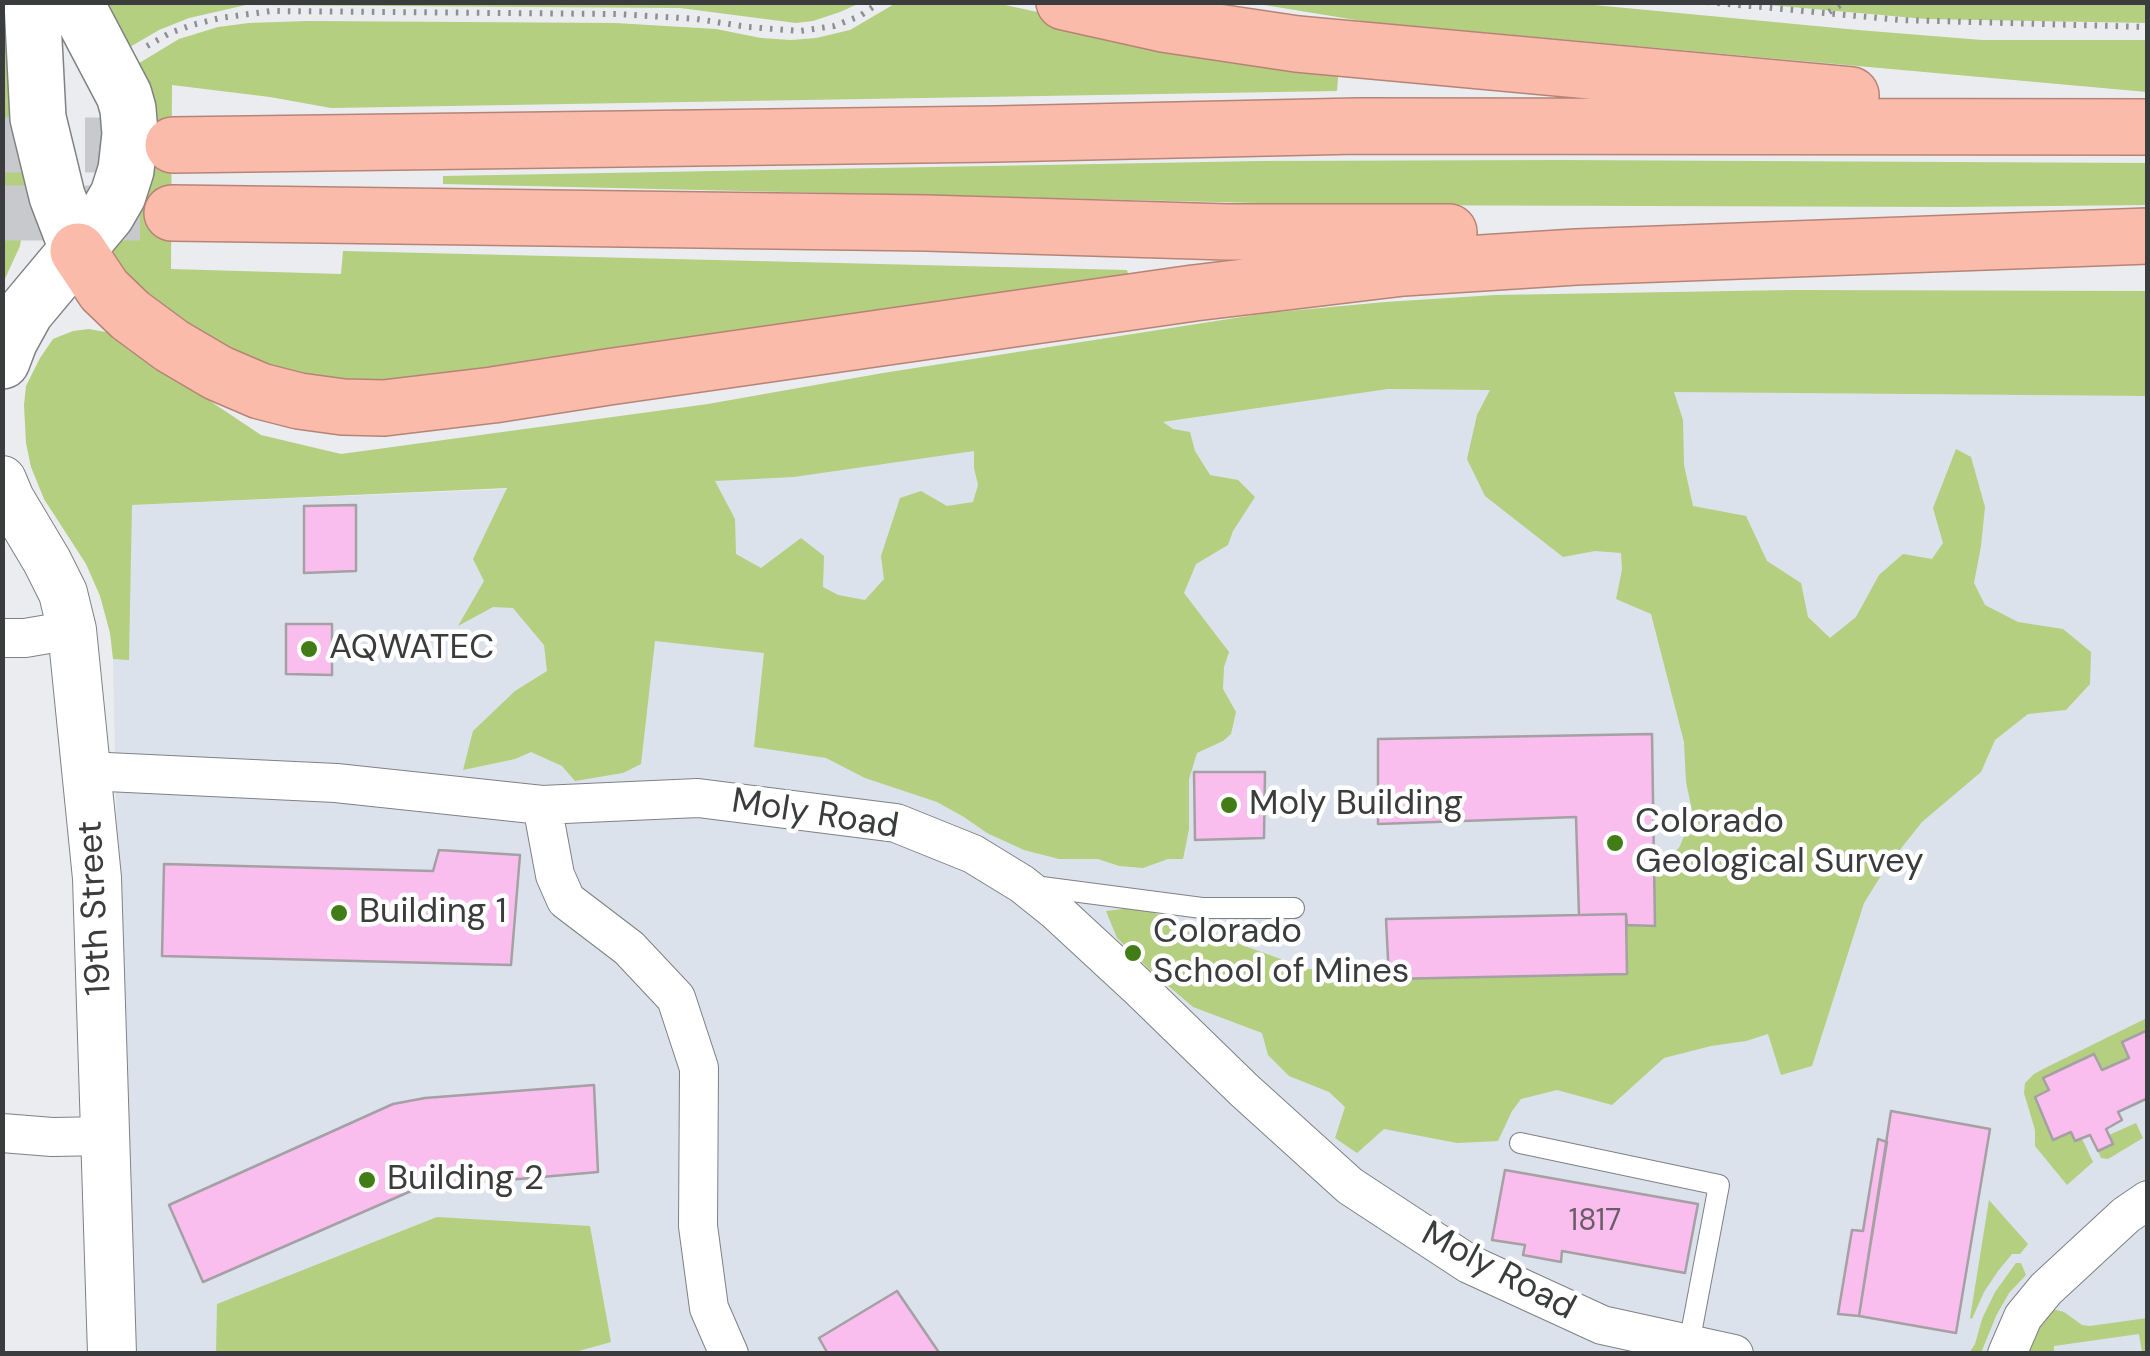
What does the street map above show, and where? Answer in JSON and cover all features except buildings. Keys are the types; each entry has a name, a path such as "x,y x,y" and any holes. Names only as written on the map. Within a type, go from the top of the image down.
{"highway":[{"path":"1064,2 1164,24 1297,44 2148,126"},
{"path":"173,145 1358,126 2148,126"},
{"path":"172,213 1277,232 2148,236"},
{"path":"78,251 104,290 130,315 218,374 299,400 384,408 493,396 1213,290 1387,270 1576,257 2148,236"}],"main road":[{"path":"32,2 38,118 58,196 78,251"},
{"path":"2,362 26,311 107,214 126,170 130,134 124,95 74,2"}],"street":[{"name":"19th Street","path":"2,480 63,593 72,630 97,878 112,1354"},
{"path":"2,638 72,630"},
{"name":"Moly Road","path":"86,771 336,783 542,804 710,799 896,822 973,854 1022,884 1138,986 1350,1186 1469,1264 1602,1325 1734,1354"},
{"path":"542,804 555,875 566,900 629,948 676,998 699,1068 698,1226 709,1308 730,1354"},
{"path":"2,1133 107,1136"},
{"path":"2007,1354 2022,1317 2046,1289 2126,1214 2148,1200"}],"lane":[{"path":"1022,884 1202,908 1294,908"},
{"path":"1520,1142 1718,1185 1689,1344"}],"path":[{"path":"111,69 170,33 220,18 271,12 617,14 698,18 748,28 800,32 834,26 860,16 880,2"},
{"path":"1706,2 1900,20 2148,27"},
{"path":"1828,13 1845,2"}],"shaded area":[{"name":"Colorado School of Mines","path":"1388,389 2147,396 2147,1353 128,1353 113,659 129,659 131,505 794,477"}],"green space":[{"path":"12,2 14,105 27,197 20,246 3,283 2,3"},
{"path":"991,2 1163,39 1339,66 1337,91 331,108 172,85 171,269 341,274 343,251 1127,270 1131,285 318,392 147,309 107,249 126,71 179,39 218,27 307,21 615,23 716,29 791,40 850,30 896,3"},
{"path":"87,3 860,3 813,21 796,23 680,8 246,5 189,18 118,54"},
{"path":"1252,3 1573,3 1982,40 2147,40 2147,92 1368,22"},
{"path":"1747,3 2147,3 2147,23 1926,19"},
{"path":"1261,161 2148,163 2147,205 1343,205 443,184 443,176"},
{"path":"1791,290 2148,291 2147,396 1674,392 1683,420 1684,465 1693,506 1746,516 1767,561 1801,583 1808,617 1830,638 1856,617 1879,575 1903,554 1932,559 1943,543 1933,508 1956,449 1971,457 1985,507 1974,583 1985,605 2018,622 2063,629 2091,652 2090,684 2066,710 2028,714 1995,740 1981,772 1922,822 1887,866 1864,903 1812,1066 1781,1075 1768,1034 1711,1046 1664,1058 1612,1105 1557,1090 1521,1099 1498,1141 1457,1143 1384,1129 1357,1153 1335,1138 1345,1107 1329,1092 1289,1076 1268,1055 1262,1033 1193,1007 1117,938 1106,911 1138,907 1308,969 1369,970 1389,979 1627,974 1627,925 1655,925 1654,870 1679,848 1693,815 1684,742 1651,614 1616,599 1621,553 1595,551 1563,557 1485,496 1467,459 1477,415 1490,390 1388,389 1163,422 1173,429 1190,432 1195,451 1210,475 1238,480 1255,497 1228,545 1196,564 1184,593 1229,652 1223,689 1236,712 1231,734 1197,753 1189,779 1189,829 1183,859 1168,859 1143,868 1098,859 1059,859 1024,850 937,802 865,778 826,758 754,747 764,653 655,641 641,764 623,773 575,781 562,766 531,752 463,770 473,731 515,691 547,671 544,645 513,608 493,607 458,626 484,581 473,559 507,488 132,505 129,660 113,659 100,596 86,564 44,499 26,443 26,386 40,358 53,339 89,329 111,333 138,346 261,435 341,454 708,404 1267,313 1495,295","holes":["974,451 978,485 973,502 947,506 921,491 900,498 881,556 884,579 865,600 838,595 823,587 824,556 801,538 761,568 736,554 735,519 715,481 794,477"]},
{"path":"2147,1018 2147,1030 2129,1058 2102,1070 2093,1054 2044,1078 2049,1090 2036,1097 2053,1140 2071,1132 2075,1141 2082,1139 2093,1162 2067,1185 2035,1146 2025,1083 2045,1068"},
{"path":"2136,1123 2143,1138 2108,1159 2101,1158 2098,1151 2113,1144 2109,1135"},
{"path":"1989,1200 2028,1244 2020,1254 2012,1254 1998,1271 1972,1319 1970,1318"},
{"path":"437,1217 590,1226 611,1342 568,1354 216,1353 217,1304"},
{"path":"2016,1263 2021,1263 2026,1275 2009,1293 1981,1353 1969,1353 1995,1292"},
{"path":"2052,1309 2090,1326 2147,1318 2147,1353 2142,1353 2139,1334 2054,1346 2054,1353 2029,1353 2033,1334"}],"tunnel":[{"path":"2,145 173,145"},
{"path":"2,213 172,213"}],"place":[{"name":"AQWATEC","path":"309,649"},
{"name":"Moly Building","path":"1229,805"},
{"name":"Colorado Geological Survey","path":"1615,843"},
{"name":"Building 1","path":"339,913"},
{"name":"Colorado School of Mines","path":"1133,953"},
{"name":"Building 2","path":"367,1180"}]}
